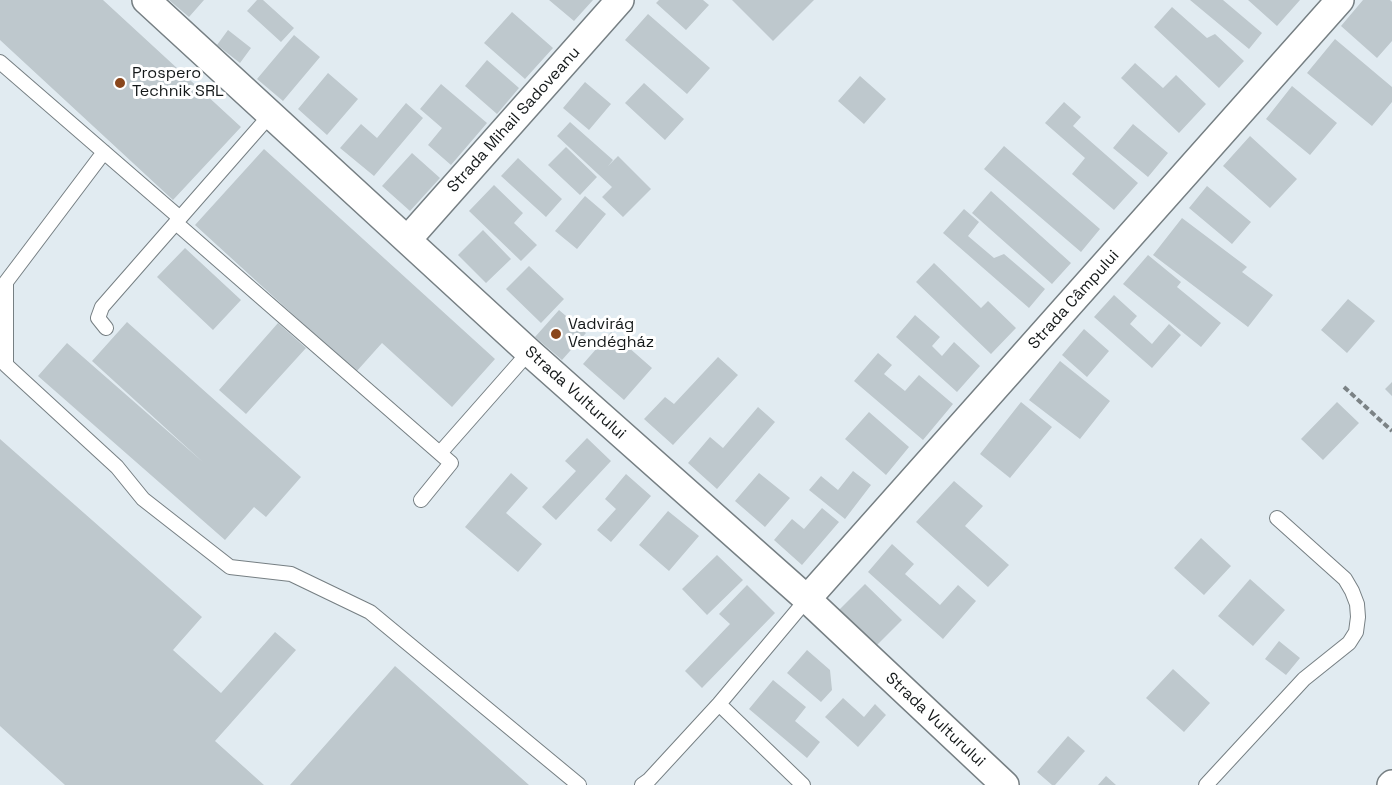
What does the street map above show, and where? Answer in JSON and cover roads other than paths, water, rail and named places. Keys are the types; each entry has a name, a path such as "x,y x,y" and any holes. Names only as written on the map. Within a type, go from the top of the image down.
{"street":[{"name":"Strada Vulturului","path":"146,0 529,352 807,599 1005,785"},
{"name":"Strada Mihail Sadoveanu","path":"408,239 620,0"},
{"name":"Strada Câmpului","path":"807,599 1340,0"}],"lane":[{"path":"0,62 104,152 451,463 421,500"},
{"path":"106,328 98,318 102,307 271,114"},
{"path":"104,152 6,282 6,365 117,467 143,499 230,567 291,574 369,612 579,785"},
{"path":"440,453 529,352"},
{"path":"1206,785 1304,679 1349,643 1356,632 1357,604 1345,579 1277,518"},
{"path":"642,785 719,704 807,599"},
{"path":"719,704 803,785"}],"place":[{"name":"Prospero Technik SRL","path":"120,83"},
{"name":"Vadvirág Vendégház","path":"556,334"}]}
